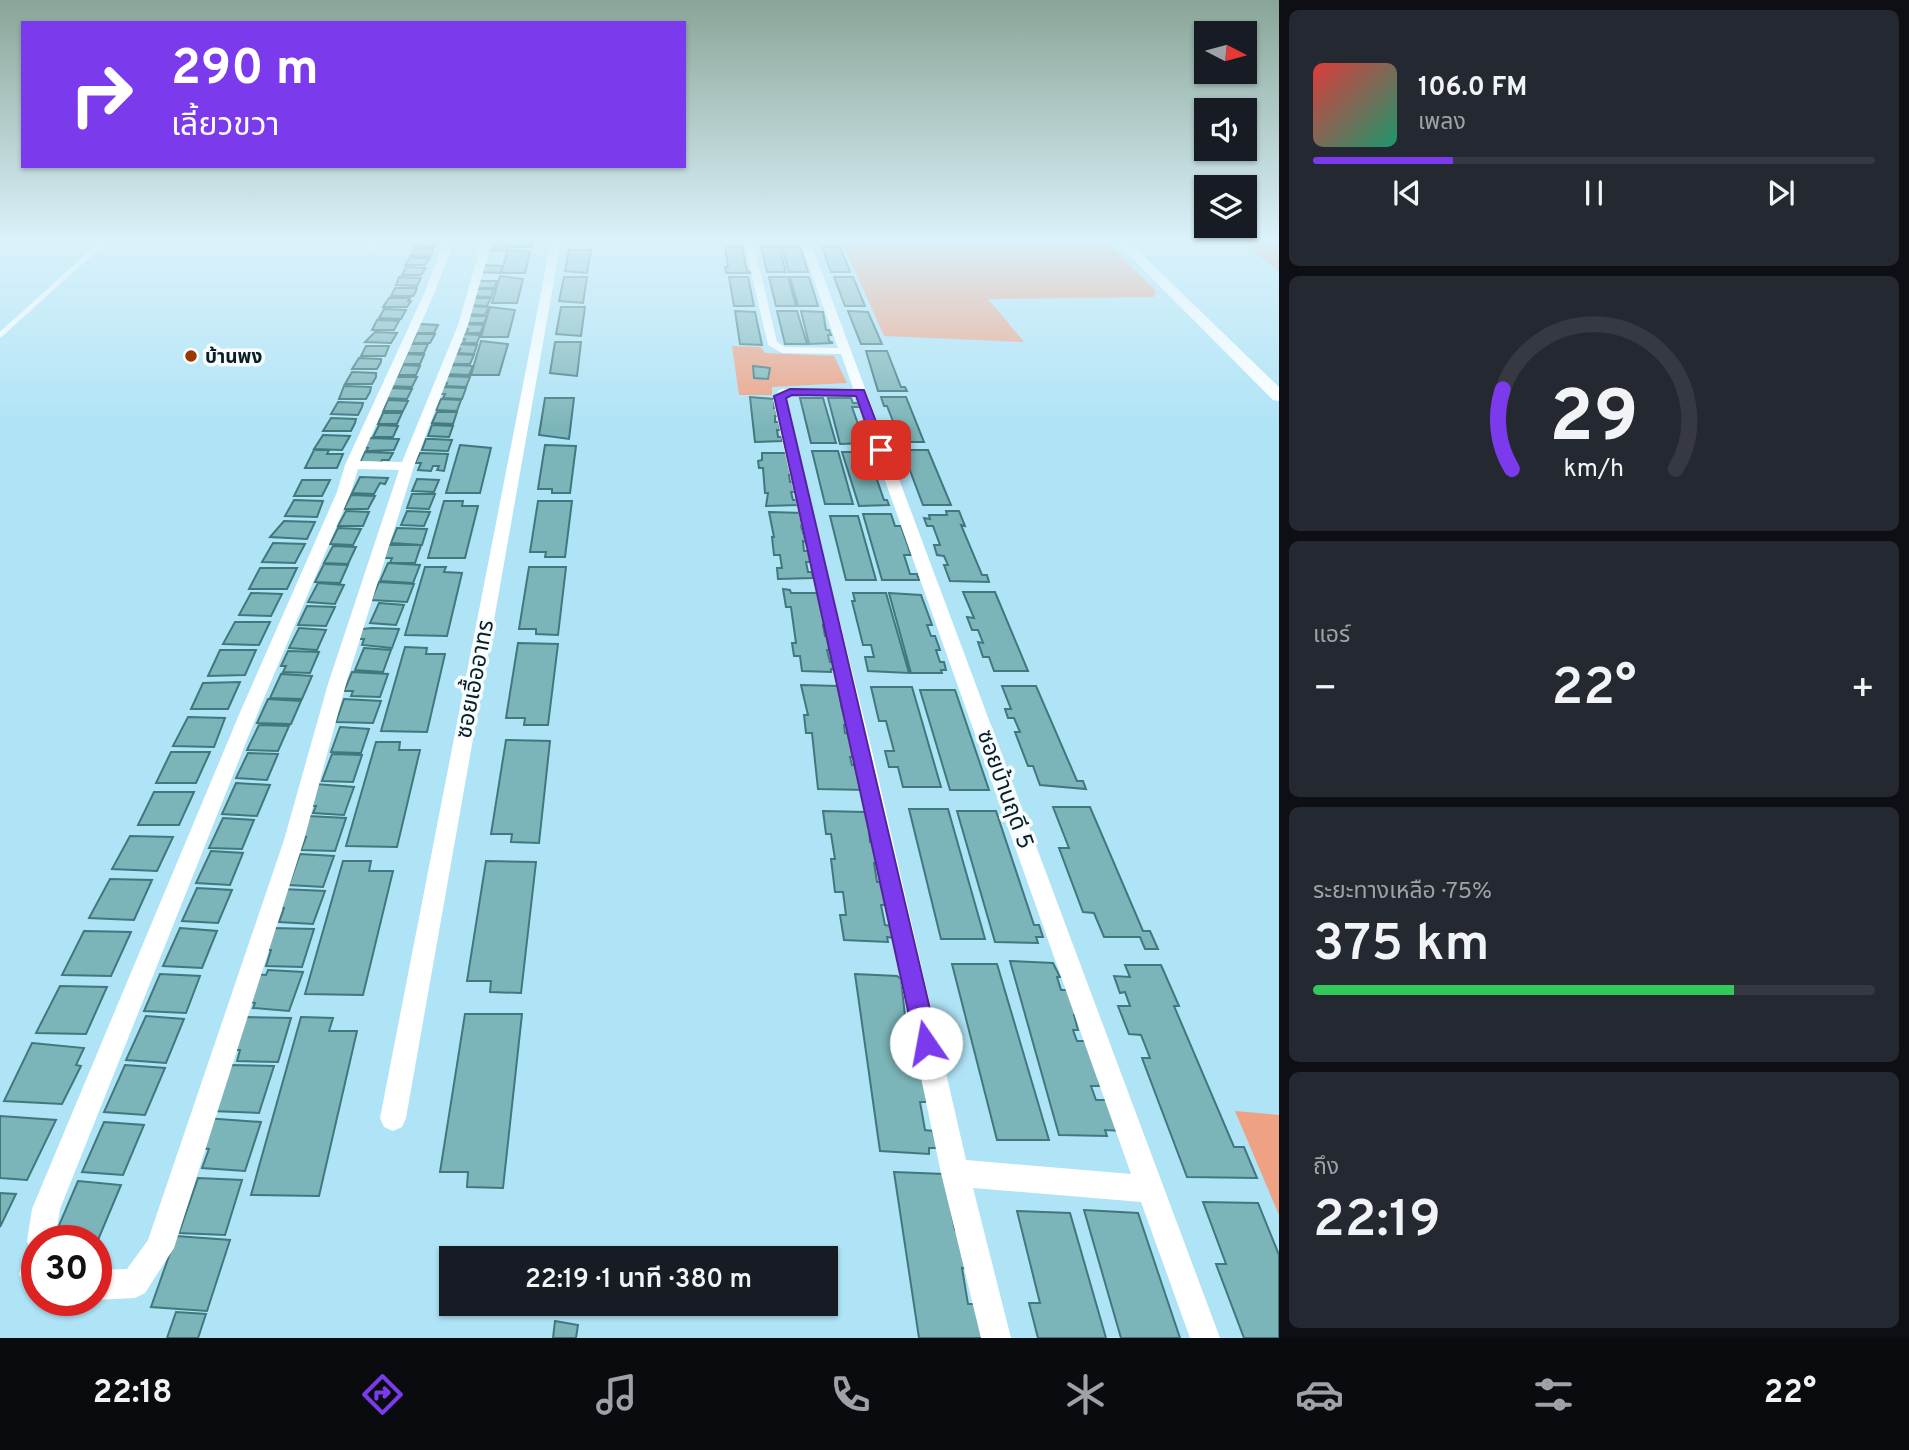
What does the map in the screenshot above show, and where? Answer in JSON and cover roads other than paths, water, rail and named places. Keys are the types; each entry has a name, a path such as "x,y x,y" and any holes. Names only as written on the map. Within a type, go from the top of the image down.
{"street":[{"path":"44,1225 46,1209 250,710 344,492 352,465 424,303"},
{"path":"112,1284 135,1283 160,1248 295,840 337,684 407,466 469,303"},
{"name":"ซอยเอื้ออาทร","path":"393,1118 544,303"},
{"path":"763,303 772,343 782,350 845,351"},
{"name":"ซอยบ้านฤดี 5","path":"828,303 1205,1338"},
{"path":"1185,303 1279,396"},
{"path":"860,393 790,392 783,393 779,400 863,755 955,1173 996,1338"},
{"path":"352,465 407,466"},
{"path":"955,1173 1151,1189"}],"lane":[{"path":"0,335 35,303"}],"place":[{"name":"บ้านพง","path":"191,356"}]}
